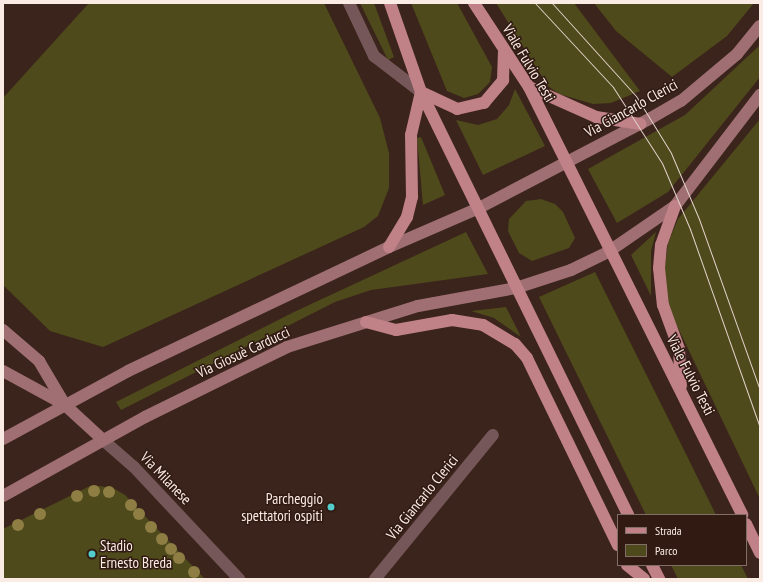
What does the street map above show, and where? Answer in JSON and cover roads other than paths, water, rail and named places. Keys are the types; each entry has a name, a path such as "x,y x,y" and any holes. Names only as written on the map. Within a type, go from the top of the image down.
{"main road":[{"path":"390,3 421,92 628,514"},
{"name":"Viale Fulvio Testi","path":"474,3 529,87 608,252 682,390 742,514"},
{"name":"Via Giancarlo Clerici","path":"565,162 640,124 681,101 737,54 760,26"},
{"path":"421,92 457,109 484,103 503,80 504,51"},
{"path":"529,87 596,117 640,124"},
{"path":"389,247 407,217 412,197 411,135 421,92"},
{"path":"682,390 679,348 663,305 659,268 661,245 675,206 760,95"},
{"path":"3,438 128,371 389,247 479,208 565,162"},
{"path":"516,288 571,270 608,252 675,206"},
{"name":"Via Giosuè Carducci","path":"3,496 103,440 287,347 418,306 516,288"},
{"path":"366,322 396,330 452,320 483,325 515,344 527,358 617,544"},
{"name":"Via Milanese","path":"3,330 39,362 64,405"},
{"name":"Via Milanese","path":"3,371 64,405 103,440"},
{"path":"747,526 760,553"},
{"path":"628,566 644,579"},
{"path":"652,566 659,579"}],"street":[{"path":"349,3 374,56 421,92"},
{"name":"Via Giancarlo Clerici","path":"375,579 493,435"},
{"name":"Via Milanese","path":"103,440 134,467 239,579"}],"tram line":[{"path":"535,3 613,87 662,163 690,229 760,428"},
{"path":"552,3 636,96 671,153 699,219 760,390"}],"place":[{"name":"Parcheggio spettatori ospiti","path":"331,507"},
{"name":"Stadio Ernesto Breda","path":"92,554"}]}
